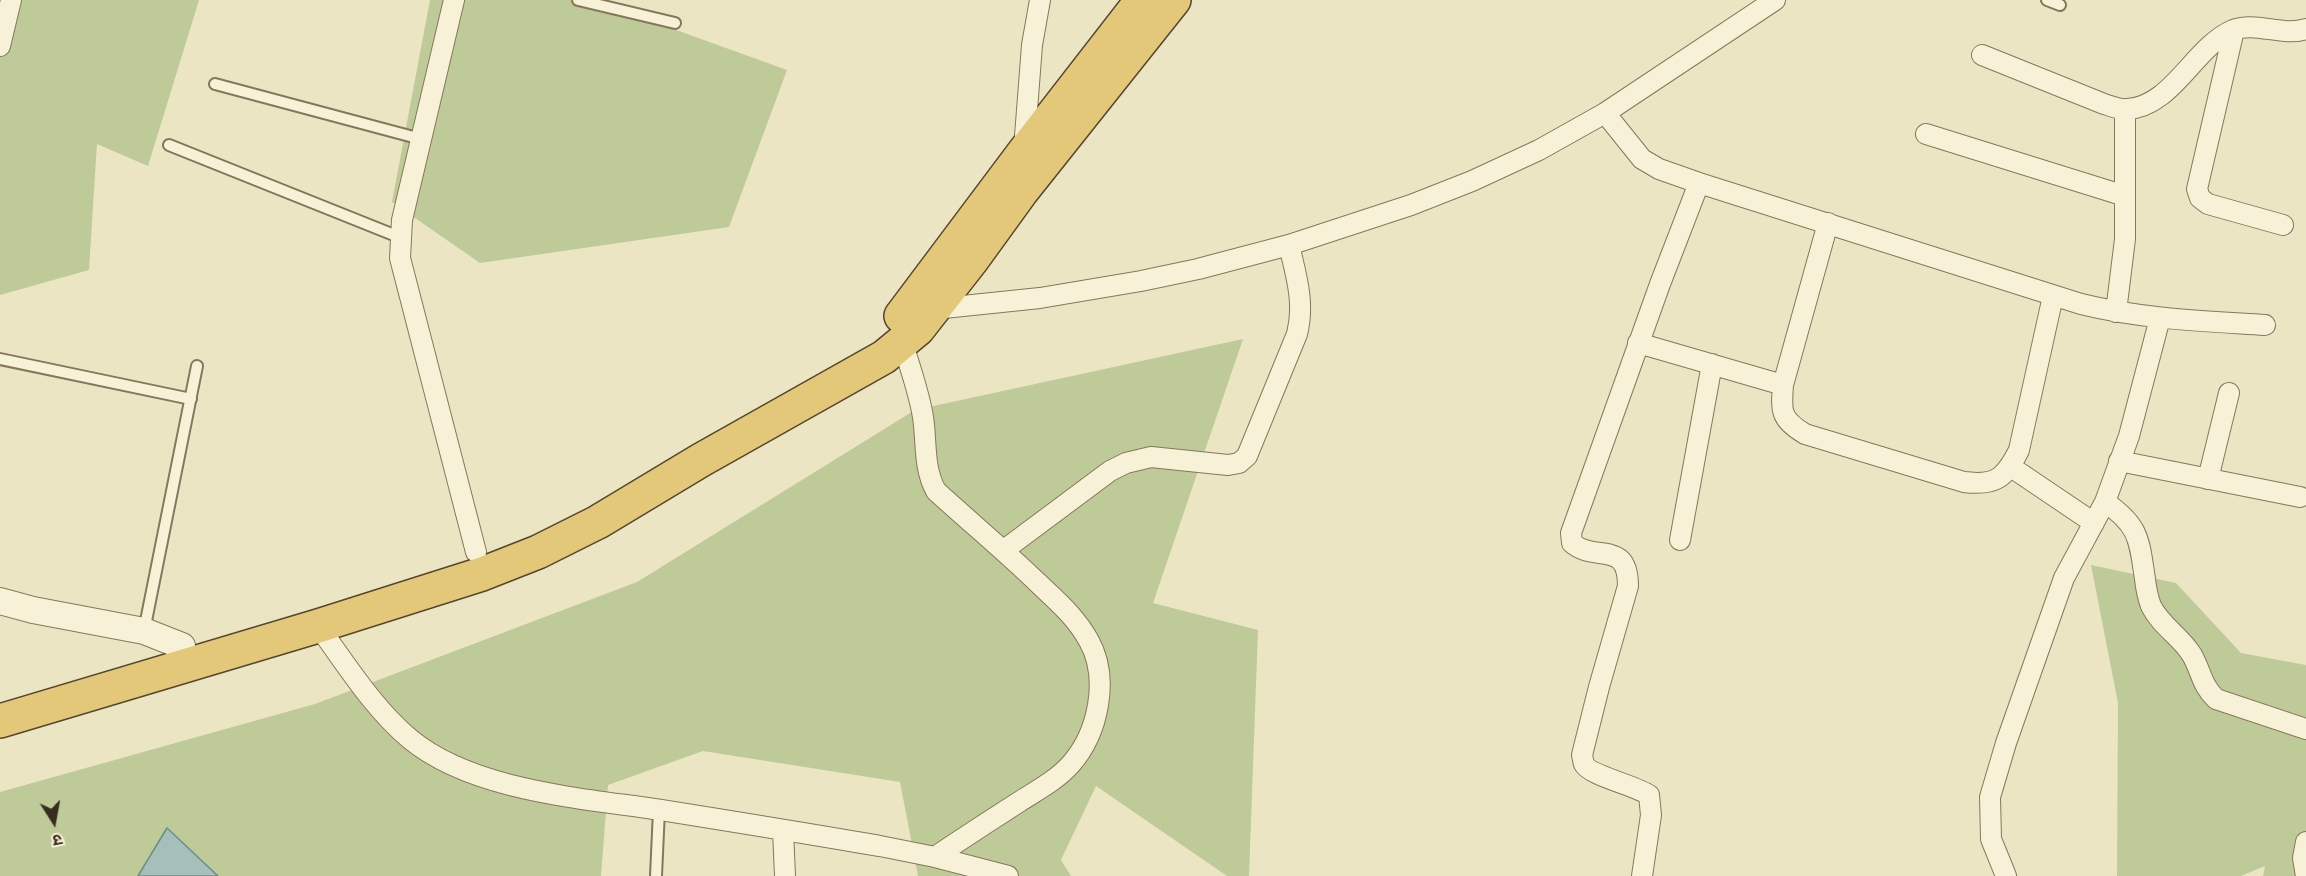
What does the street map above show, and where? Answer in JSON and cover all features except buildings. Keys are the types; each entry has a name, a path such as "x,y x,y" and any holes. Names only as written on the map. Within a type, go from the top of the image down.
{"highway":[{"path":"0,698 182,646 476,552 529,532 582,507 733,418 849,356 898,320 1142,0"},
{"path":"0,722 318,626 482,574 538,552 598,522 701,460 884,357 903,344 934,309 1022,191 1174,0"}],"street":[{"path":"0,46 11,0"},
{"path":"454,0 399,237 404,282 476,552"},
{"path":"1024,152 1032,45 1040,0"},
{"path":"934,309 1040,298 1141,281 1289,245 1368,220 1472,181 1539,150 1605,113 1775,0"},
{"path":"1982,55 2104,104 2126,110 2145,105 2159,97 2220,37 2234,30 2252,27 2282,31 2306,29"},
{"path":"2234,30 2197,189 2200,198 2208,204 2283,225"},
{"path":"2116,312 2125,239 2126,110"},
{"path":"1605,113 1642,159 1659,169 1699,183 2053,296 2116,312 2160,318 2265,325"},
{"path":"1926,134 2125,195"},
{"path":"1642,876 1651,815 1649,795 1641,789 1591,771 1584,765 1582,755 1628,586 1628,576 1624,563 1615,555 1579,548 1572,543 1571,533 1638,343 1699,183"},
{"path":"1828,223 1783,385 1781,408 1785,418 1805,434 1964,482 1982,484 2000,479 2011,467 2019,450 2053,296"},
{"path":"1004,550 1110,471 1126,463 1150,458 1228,465 1239,463 1246,456 1297,334 1301,319 1299,286 1289,245"},
{"path":"2006,876 1990,839 1990,797 2006,743 2064,578 2105,502 2129,435 2160,318"},
{"path":"1638,343 1783,385"},
{"path":"903,344 920,400 925,461 929,479 936,491 1004,550 1073,616 1090,642 1097,664 1099,692 1095,719 1086,743 1070,765 1049,783 935,857"},
{"path":"1680,540 1712,364"},
{"path":"2208,479 2229,393"},
{"path":"2119,462 2300,497"},
{"path":"2011,467 2094,523"},
{"path":"2105,502 2122,513 2132,525 2139,540 2146,588 2151,605 2159,618 2185,645 2193,657 2206,689 2216,699 2223,702 2306,729"},
{"path":"0,601 33,610 144,631 182,646"},
{"path":"318,626 378,707 410,739 443,760 477,774 586,800 783,830 935,857 1008,876"},
{"path":"783,830 785,876"},
{"path":"2306,842 2303,858 2306,876"}],"lane":[{"path":"578,0 675,23"},
{"path":"2047,0 2060,5"},
{"path":"216,84 421,139"},
{"path":"169,145 399,237"},
{"path":"0,359 191,399"},
{"path":"144,631 197,366"},
{"path":"656,876 658,810"}],"green space":[{"path":"0,0 199,0 148,166 97,144 89,270 0,295"},
{"path":"430,0 593,0 787,70 729,227 480,263 392,202"},
{"path":"1243,339 1153,603 1258,630 1249,876 1227,876 1096,786 1061,860 1071,876 918,876 900,782 703,751 608,785 601,876 0,876 0,792 315,704 637,582 915,410"},
{"path":"2091,565 2176,583 2241,653 2306,665 2306,876 2263,876 2265,866 2241,876 2117,876 2118,703"}],"water":[{"path":"167,828 218,876 138,876"}]}
